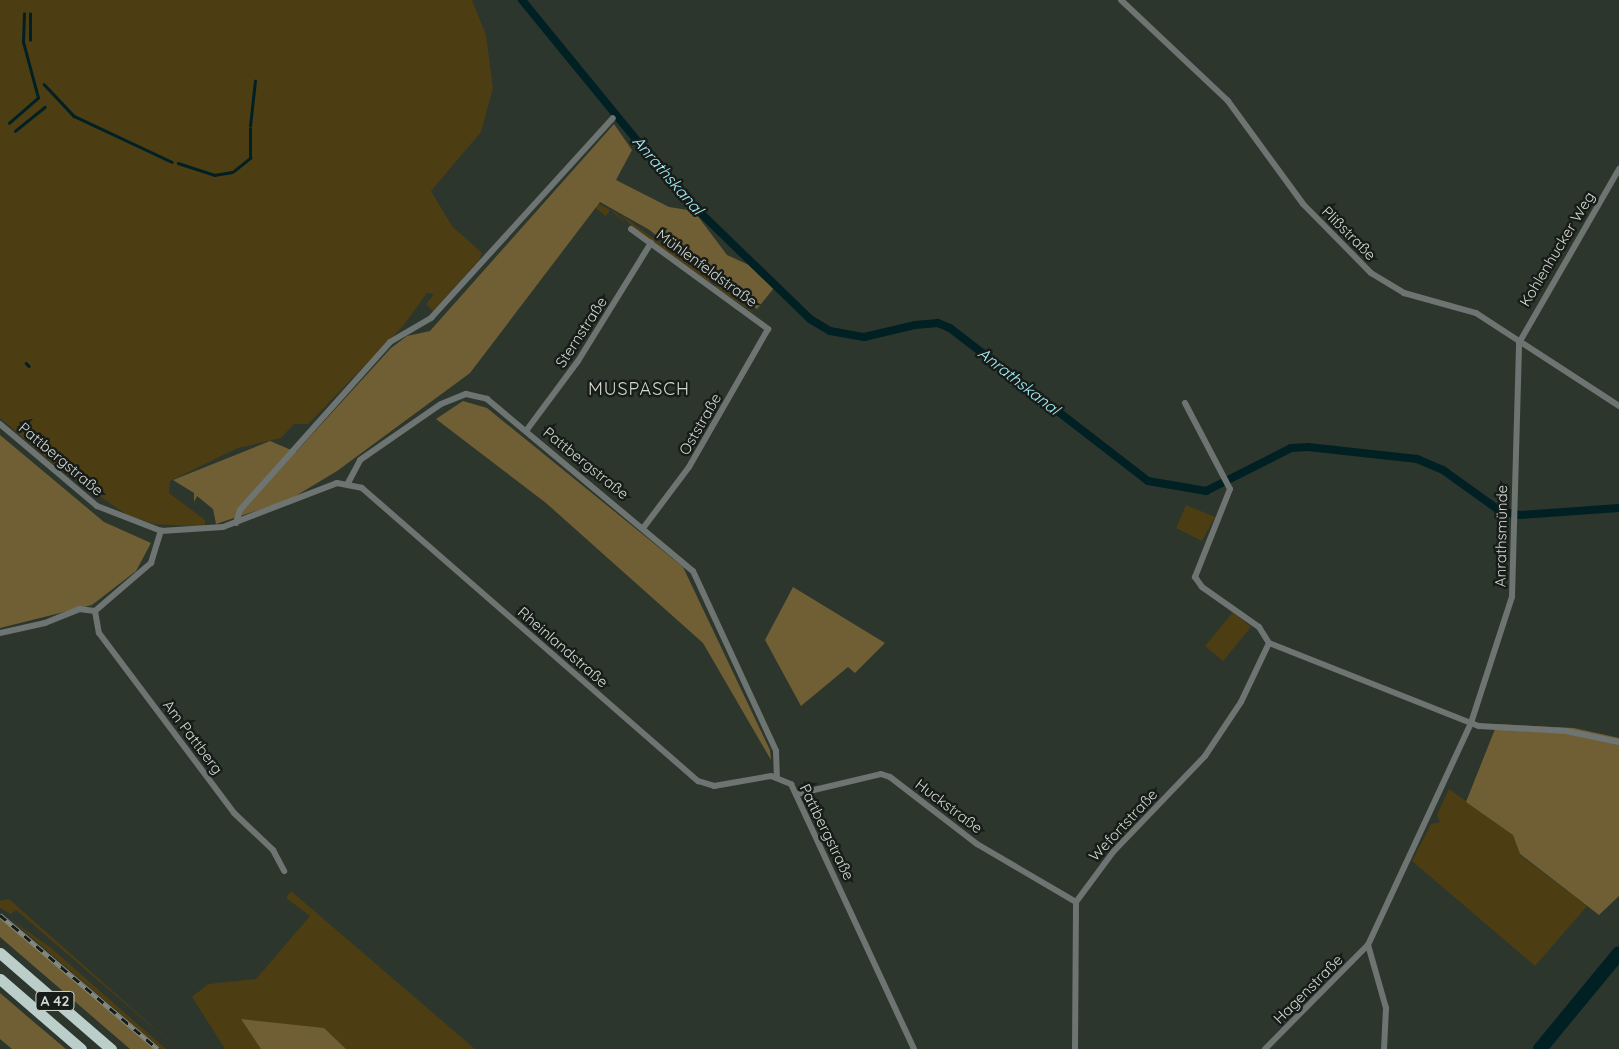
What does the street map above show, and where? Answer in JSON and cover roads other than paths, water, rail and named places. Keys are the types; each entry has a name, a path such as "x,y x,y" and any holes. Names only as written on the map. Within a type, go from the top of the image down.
{"highway":[{"name":"A 42","path":"0,953 111,1049"},
{"name":"A 42","path":"0,979 81,1049"}],"street":[{"name":"Plißstraße","path":"1121,0 1228,101 1303,204 1371,273 1404,293 1476,313 1519,343 1619,406"},
{"path":"236,523 240,510 390,342 432,318 613,118"},
{"name":"Kohlenhucker Weg","path":"1519,343 1619,169"},
{"name":"Mühlenfeldstraße","path":"631,229 768,329"},
{"name":"Sternstraße","path":"526,431 578,361 652,243"},
{"name":"Oststraße","path":"644,526 689,467 768,329"},
{"name":"Anrathsmünde","path":"1368,945 1470,722 1508,616 1515,528 1519,343"},
{"name":"Pattbergstraße","path":"0,424 98,506 161,531 211,530 236,523 324,487 348,483 360,460 460,394 480,395 644,526 693,571 776,751 776,776 797,794 914,1049"},
{"path":"1185,403 1229,486 1195,577 1202,587 1259,627 1269,643 1470,722 1594,735 1619,742"},
{"name":"Rheinlandstraße","path":"348,483 369,494 698,781 714,786 776,776"},
{"path":"0,633 45,623 79,609 95,611 151,563 161,531"},
{"name":"Am Pattberg","path":"95,611 99,633 234,813 273,850 284,871"},
{"name":"Wefortstraße","path":"1076,902 1113,852 1204,756 1241,702 1269,643"},
{"name":"Huckstraße","path":"797,794 881,774 890,777 977,844 1076,902"},
{"path":"1075,1049 1076,902"},
{"path":"1368,945 1386,1008 1384,1049"},
{"name":"Hagenstraße","path":"1265,1049 1368,945"}],"waterway":[{"name":"Anrathskanal","path":"522,0 679,192 810,319 830,331 864,337 915,325 938,323 950,328 1148,481 1206,491 1291,448 1308,447 1417,459 1443,470 1500,511 1521,515 1619,508"},
{"path":"9,123 38,98 23,42 24,14"},
{"path":"30,14 30,40"},
{"path":"250,126 255,81"},
{"path":"44,84 74,116 172,162"},
{"path":"15,131 45,107"},
{"path":"234,171 250,158 250,129"},
{"path":"178,163 214,175 232,172"},
{"path":"26,363 29,366"},
{"path":"1540,1049 1619,953"}],"railway":[{"path":"0,915 158,1049"}],"district":[{"name":"MUSPASCH","path":"639,389"}]}
